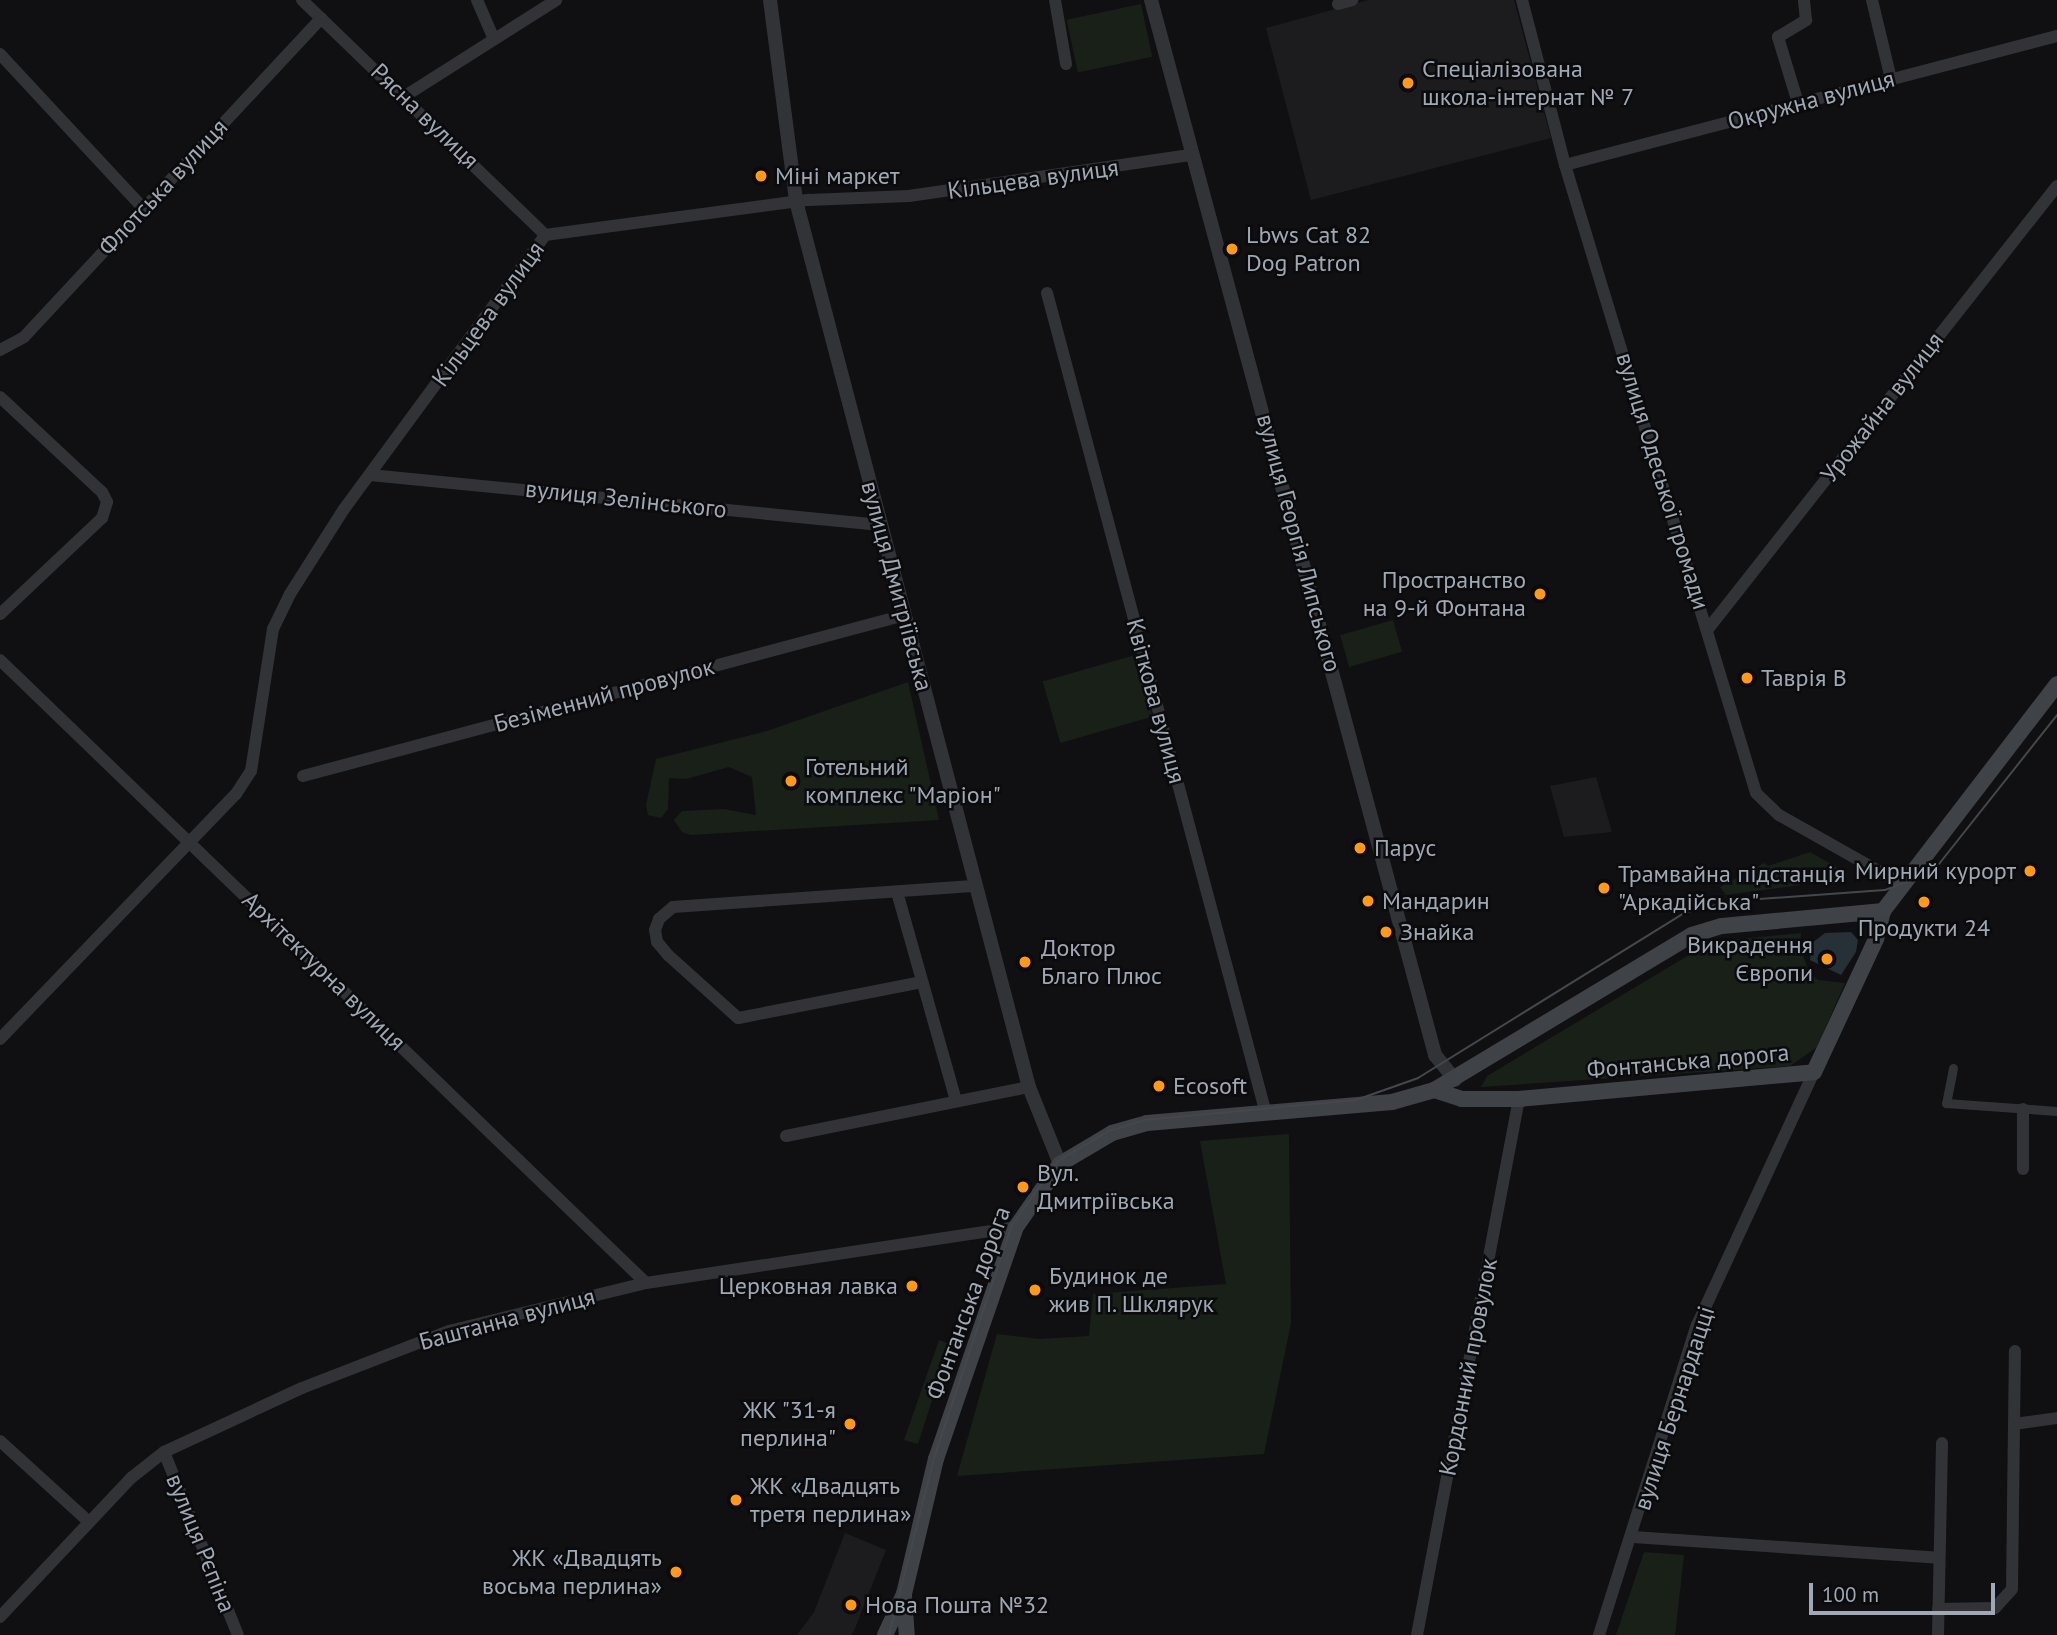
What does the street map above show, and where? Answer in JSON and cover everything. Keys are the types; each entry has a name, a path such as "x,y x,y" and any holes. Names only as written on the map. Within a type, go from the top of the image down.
{"main road":[{"name":"Фонтанська дорога","path":"1434,1090 1462,1099 1518,1099 1814,1072 1876,939 1883,911 2057,684"},
{"name":"Фонтанська дорога","path":"886,1635 904,1594 936,1459 1016,1227 1060,1164 1112,1133 1147,1123 1265,1110 1392,1102 1434,1090 1461,1077 1692,935 1722,926 1883,911"},
{"path":"1461,1077 1462,1099"},
{"path":"904,1594 907,1635"}],"street":[{"name":"Рясна вулиця","path":"302,0 405,96 545,235"},
{"path":"477,0 493,37"},
{"path":"405,96 493,37 556,0"},
{"name":"вулиця Дмитріївська","path":"770,0 796,201 1029,1087 1060,1164"},
{"path":"1055,0 1066,64"},
{"name":"вулиця Георгія Липського","path":"1151,0 1190,155 1232,294 1435,1055 1461,1077"},
{"path":"1338,4 1352,0"},
{"name":"вулиця Одеської громади","path":"1522,0 1564,164 1761,799 1779,815 1903,885"},
{"path":"1798,103 1778,37 1806,20 1804,0"},
{"path":"1872,0 1891,79"},
{"name":"Флотська вулиця","path":"0,349 24,337 321,18"},
{"name":"Окружна вулиця","path":"1564,164 2057,36"},
{"path":"0,54 143,208"},
{"name":"Кільцева вулиця","path":"0,1039 191,843 251,771 273,629 290,594 370,475 545,235 796,201 909,195 1190,155"},
{"name":"Урожайна вулиця","path":"1708,629 2057,186"},
{"name":"Квіткова вулиця","path":"1047,293 1265,1110"},
{"path":"0,397 102,492 107,502 102,518 0,614"},
{"name":"вулиця Зелінського","path":"370,475 881,525"},
{"name":"Безіменний провулок","path":"303,776 905,615"},
{"name":"Архітектурна вулиця","path":"0,660 646,1283"},
{"path":"922,982 738,1018 724,1010 657,942 659,919 673,907 976,886"},
{"path":"897,892 956,1101"},
{"path":"1953,1069 1946,1103 2057,1111"},
{"name":"вулиця Бернардацці","path":"1599,1635 1633,1537 1697,1325 1814,1072"},
{"path":"786,1136 1029,1087"},
{"name":"Кордонний провулок","path":"1417,1635 1518,1099"},
{"path":"2023,1109 2023,1169"},
{"name":"Баштанна вулиця","path":"0,1617 89,1522 164,1452 302,1388 449,1331 646,1283 1016,1227"},
{"path":"1938,1609 1995,1608 2012,1589 2015,1351"},
{"path":"2014,1424 2057,1418"},
{"path":"0,1441 89,1522"},
{"path":"1938,1635 1942,1443"},
{"name":"вулиця Рєпіна","path":"164,1452 238,1635"},
{"path":"1633,1537 1938,1558"}],"shaded area":[{"name":"Спеціалізована школа-інтернат № 7","path":"1368,0 1514,0 1551,138 1311,200 1266,28"},
{"path":"1141,4 1152,57 1078,73 1067,20"},
{"path":"1393,620 1402,652 1349,667 1340,635"},
{"path":"1135,655 1153,717 1060,743 1043,681"},
{"path":"908,682 939,820 691,835 682,832 674,820 682,811 723,809 756,815 752,777 729,767 686,779 669,778 668,809 661,818 648,815 646,805 656,759 767,731"},
{"path":"1596,777 1612,832 1564,837 1550,786"},
{"path":"1810,852 1847,873 1846,879 1726,895 1720,887 1764,863 1768,866"},
{"path":"1851,932 1858,940 1856,952 1841,975 1810,960 1812,943 1825,933"},
{"path":"1801,933 1800,947 1809,972 1818,980 1845,983 1817,1047 1790,1066 1481,1087 1487,1076 1689,955 1729,940"},
{"path":"1289,1134 1291,1323 1264,1454 957,1476 997,1334 1038,1339 1089,1336 1093,1294 1226,1284 1200,1141"},
{"path":"939,1340 950,1344 918,1444 904,1440"},
{"path":"845,1533 886,1550 854,1631 851,1635 797,1635 814,1612"},
{"path":"1644,1552 1684,1555 1675,1635 1616,1635"}],"tram line":[{"path":"889,1635 934,1458 1012,1225 1058,1161 1109,1131 1144,1120 1356,1100 1418,1078 1684,913 1732,901 1885,890 1913,880 1939,864 2057,715"}],"place":[{"name":"Спеціалізована школа-інтернат № 7","path":"1408,83"},
{"name":"Міні маркет","path":"761,176"},
{"name":"Lbws Cat 82 Dog Patron","path":"1232,249"},
{"name":"Пространство на 9-й Фонтана","path":"1540,594"},
{"name":"Таврія В","path":"1747,678"},
{"name":"Готельний комплекс \"Маріон\"","path":"791,781"},
{"name":"Парус","path":"1360,848"},
{"name":"Мирний курорт","path":"2030,871"},
{"name":"Трамвайна підстанція \"Аркадійська\"","path":"1604,888"},
{"name":"Мандарин","path":"1368,901"},
{"name":"Продукти 24","path":"1924,902"},
{"name":"Знайка","path":"1386,932"},
{"name":"Викрадення Європи","path":"1827,959"},
{"name":"Доктор Благо Плюс","path":"1025,962"},
{"name":"Ecosoft","path":"1159,1086"},
{"name":"Вул. Дмитріївська","path":"1023,1187"},
{"name":"Церковная лавка","path":"912,1286"},
{"name":"Будинок де жив П. Шклярук","path":"1035,1290"},
{"name":"ЖК \"31-я перлина\"","path":"850,1424"},
{"name":"ЖК «Двадцять третя перлина»","path":"736,1500"},
{"name":"ЖК «Двадцять восьма перлина»","path":"676,1572"},
{"name":"Нова Пошта №32","path":"851,1605"}]}
